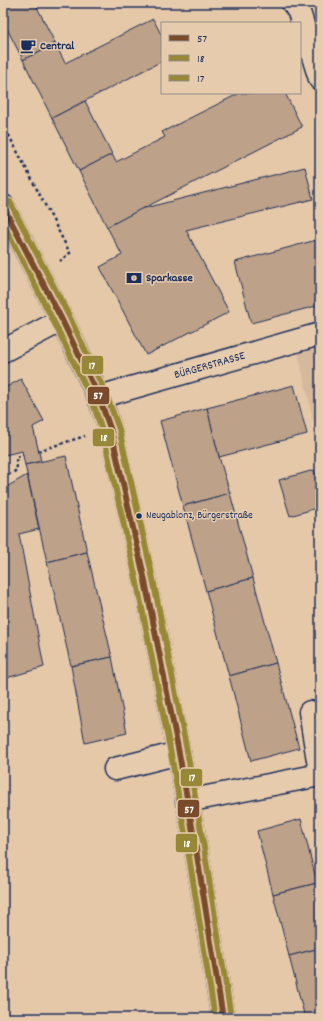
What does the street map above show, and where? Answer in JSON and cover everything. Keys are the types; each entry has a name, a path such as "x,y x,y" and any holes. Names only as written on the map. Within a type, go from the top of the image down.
{"street":[{"path":"293,3 299,12 320,79"},
{"path":"3,206 62,320 99,397 110,428 145,581 179,753 222,1018"},
{"path":"3,351 62,320"},
{"name":"BÜRGERSTRASSE","path":"99,397 320,334"},
{"path":"187,801 320,774 310,712"},
{"path":"115,769 179,753"}],"path":[{"path":"3,124 70,253 40,276"},
{"path":"38,451 110,428"},
{"path":"3,478 16,470 16,457 22,455"}],"shaded area":[{"path":"320,344 320,449 297,349"}],"building":[{"path":"3,3 35,3 55,43 23,60 3,21"},
{"path":"153,19 161,34 161,62 52,118 23,60 55,43 65,63"},
{"path":"238,94 286,94 302,127 107,227 79,171 112,154 116,162 165,137 162,132"},
{"path":"85,101 112,154 79,171 52,118"},
{"path":"305,167 313,199 186,230 229,312 146,355 100,267 122,255 107,227 141,209"},
{"path":"320,239 320,305 251,323 235,262"},
{"path":"21,379 44,421 33,427 41,461 25,465 22,451 5,455 3,450 3,389"},
{"path":"294,385 307,434 219,457 207,408"},
{"path":"207,408 219,457 230,493 183,506 160,421"},
{"path":"66,456 87,552 47,562 25,465"},
{"path":"314,470 320,492 320,507 290,516 279,480"},
{"path":"27,475 39,529 19,534 44,667 3,679 3,489"},
{"path":"230,493 253,578 206,591 183,506"},
{"path":"87,552 112,657 71,666 47,562"},
{"path":"253,578 276,663 229,676 206,591"},
{"path":"112,657 127,733 85,743 71,666"},
{"path":"276,663 299,748 251,761 229,676"},
{"path":"301,819 317,883 273,894 257,831"},
{"path":"317,883 320,893 320,948 289,956 273,894"},
{"path":"320,948 320,1016 305,1018 289,956"}],"transit line":[{"name":"17","path":"10,202 69,316 106,394 119,429 153,579 187,751 231,1017"},
{"name":"57","path":"3,206 62,320 99,397 111,431 145,581 179,753 223,1018"},
{"name":"18","path":"3,223 92,400 103,433 137,583 171,754 215,1018"}],"place":[{"name":"Central","path":"28,46"},
{"name":"Sparkasse","path":"134,278"},
{"name":"Neugablonz, Bürgerstraße","path":"139,516"}]}
